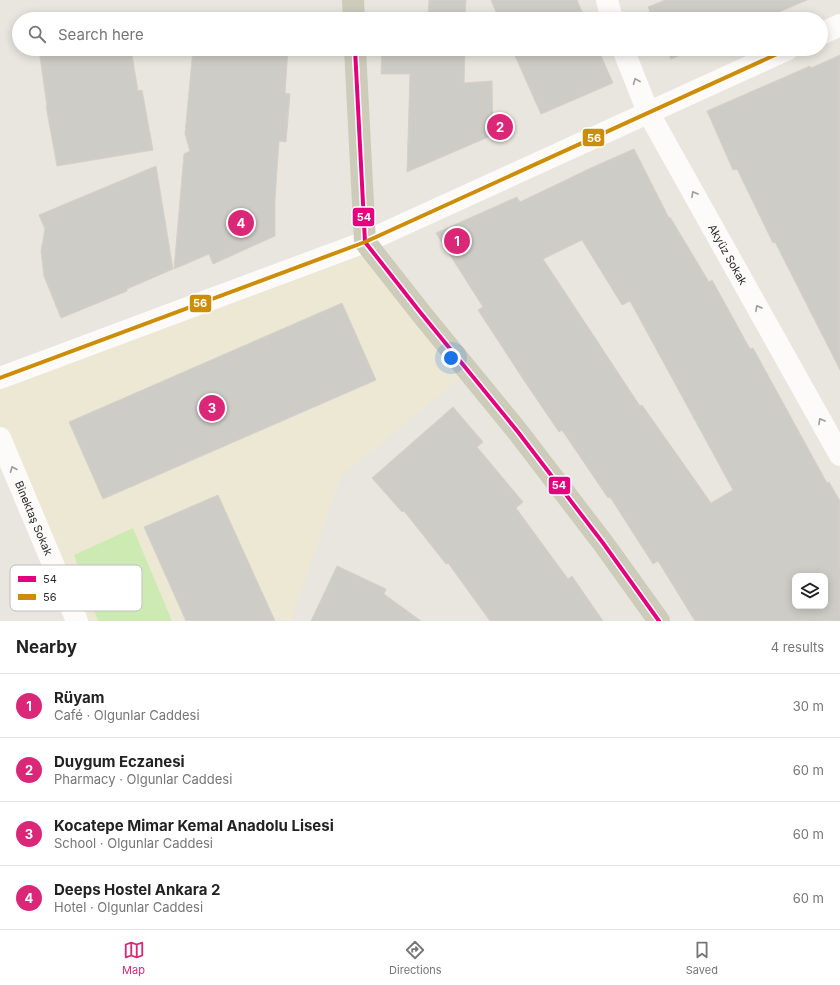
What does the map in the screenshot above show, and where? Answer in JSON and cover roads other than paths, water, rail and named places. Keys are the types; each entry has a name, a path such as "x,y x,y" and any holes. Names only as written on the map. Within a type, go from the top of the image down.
{"main road":[{"path":"353,0 354,12"},
{"path":"355,56 365,242 518,432 603,543 659,621"}],"street":[{"path":"607,0 610,12"},
{"path":"828,31 840,25"},
{"name":"Akyüz Sokak","path":"626,56 648,112 840,456"},
{"path":"0,378 365,242 772,56"},
{"name":"Binektaş Sokak","path":"0,438 53,565"},
{"name":"Binektaş Sokak","path":"73,611 77,621"}],"place":[{"name":"Duygum Eczanesi","path":"500,127"},
{"name":"Deeps Hostel Ankara 2","path":"241,223"},
{"name":"Rüyam","path":"457,241"},
{"name":"Kocatepe Mimar Kemal Anadolu Lisesi","path":"212,408"}]}
